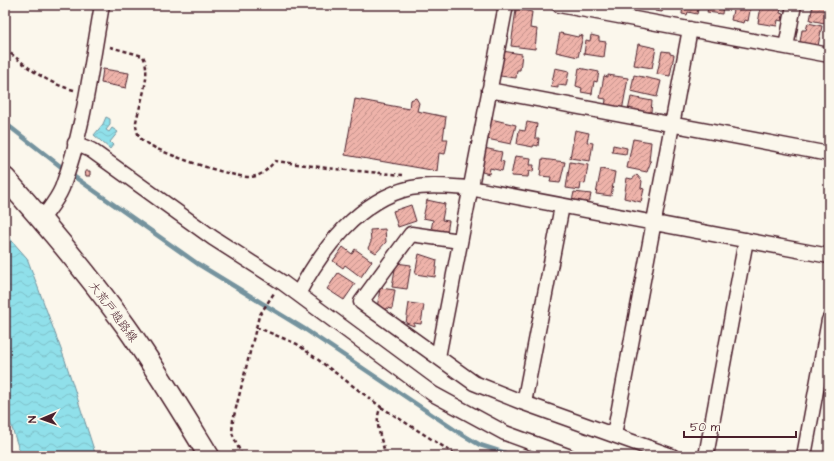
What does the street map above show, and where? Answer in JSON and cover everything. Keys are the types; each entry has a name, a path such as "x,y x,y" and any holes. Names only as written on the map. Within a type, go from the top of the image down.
{"main road":[{"name":"大荒戸越路線","path":"5,178 42,219 124,324 172,396 209,456"}],"street":[{"path":"42,219 55,202 62,189 76,143 96,44 102,5"},
{"path":"438,357 506,5"},
{"path":"558,5 829,55"},
{"path":"786,47 794,5"},
{"path":"614,435 690,29"},
{"path":"489,90 829,154"},
{"path":"76,143 91,150 214,238 298,294 433,394 505,433 568,456"},
{"path":"298,294 305,281 344,228 359,214 377,202 412,188 437,186 470,188 829,256"},
{"path":"524,403 562,206"},
{"path":"460,241 411,234 361,302 474,383 524,403 672,456"},
{"path":"706,456 746,240"},
{"path":"804,456 829,320"}],"path":[{"path":"96,44 143,56 146,63 147,72 136,127 142,140 157,149 188,161 249,177 265,173 275,161 335,169 411,175"},
{"path":"5,49 44,79 55,85 86,93"},
{"path":"242,456 232,433 232,420 259,316 270,296"},
{"path":"256,327 297,344 381,407 458,456"},
{"path":"381,407 378,412 378,424 386,456"}],"water":[{"path":"106,117 110,119 110,125 106,130 109,132 112,128 118,132 110,142 113,145 110,149 94,135 103,124"},
{"path":"5,233 27,258 65,360 96,456 21,456 5,406"}],"building":[{"path":"657,5 672,5 672,7 664,6 662,12 655,11"},
{"path":"683,5 699,5 697,14 688,12 687,15 682,14"},
{"path":"709,5 723,5 722,14 707,12"},
{"path":"734,5 751,5 748,21 745,20 744,23 731,20"},
{"path":"764,5 782,5 780,13 783,14 782,21 778,20 777,26 758,23 761,7"},
{"path":"813,5 829,5 829,24 810,20"},
{"path":"516,9 532,12 530,28 537,29 535,49 511,46"},
{"path":"808,23 822,26 818,46 800,42 802,30 806,30"},
{"path":"560,33 578,37 579,35 583,36 578,57 556,52"},
{"path":"591,35 599,37 599,41 606,42 604,57 584,54 586,40 590,41"},
{"path":"638,44 656,48 652,68 634,65"},
{"path":"502,51 522,54 520,70 517,70 516,78 500,76"},
{"path":"662,51 670,52 670,54 674,55 670,76 657,74"},
{"path":"555,68 569,71 566,86 558,85 558,88 551,87"},
{"path":"579,68 599,72 597,82 594,81 592,94 581,92 582,88 576,86"},
{"path":"103,69 129,73 126,88 101,83"},
{"path":"608,75 628,78 622,111 605,108 606,99 600,98 604,76 608,77"},
{"path":"634,75 661,81 657,97 631,91"},
{"path":"631,97 652,101 651,112 648,112 648,114 628,111"},
{"path":"416,98 419,103 417,111 446,117 443,139 448,139 445,154 439,153 437,171 345,155 355,99 409,109 410,100"},
{"path":"491,119 516,125 511,144 487,139"},
{"path":"527,122 537,124 535,138 539,138 538,146 534,145 533,147 517,144 519,130 525,131"},
{"path":"575,130 589,133 587,142 593,143 590,161 570,158"},
{"path":"633,139 651,142 649,161 651,161 647,172 627,168"},
{"path":"613,145 627,148 626,154 612,152"},
{"path":"484,148 502,152 500,161 504,162 502,171 490,168 489,174 479,171"},
{"path":"515,156 531,158 530,165 534,165 533,172 529,171 528,177 511,176"},
{"path":"542,159 565,162 560,183 550,182 551,177 540,176"},
{"path":"570,162 588,165 585,184 581,183 580,190 566,188"},
{"path":"601,169 615,172 611,196 596,194"},
{"path":"85,171 90,171 90,176 86,176"},
{"path":"637,175 642,181 641,188 644,189 641,202 624,198 627,178 632,179"},
{"path":"574,192 591,194 589,204 572,201"},
{"path":"427,200 445,204 442,220 449,221 447,233 431,230 433,220 423,218"},
{"path":"411,205 416,221 398,227 393,211"},
{"path":"385,229 386,242 376,253 368,248 371,242 370,230"},
{"path":"343,247 352,254 355,249 372,261 361,277 345,265 343,268 333,261"},
{"path":"419,254 437,260 435,277 415,274"},
{"path":"396,263 411,265 407,289 392,287"},
{"path":"338,273 355,284 344,300 327,289"},
{"path":"380,288 395,290 392,309 386,308 385,311 377,309"},
{"path":"409,303 424,305 421,324 414,323 414,326 406,323"}],"waterway":[{"path":"5,123 69,173 198,264 306,330 458,432 480,445 515,456"}]}
